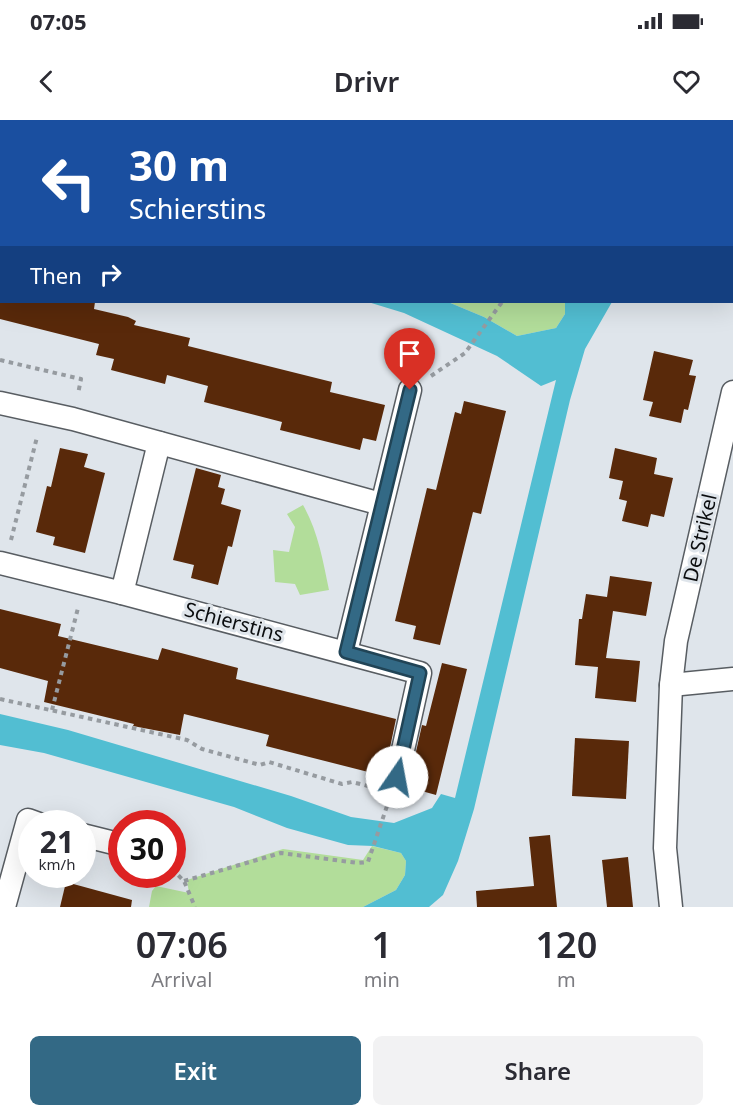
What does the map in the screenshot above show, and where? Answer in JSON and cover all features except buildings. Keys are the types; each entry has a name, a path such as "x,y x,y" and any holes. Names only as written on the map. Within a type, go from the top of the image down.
{"street":[{"path":"346,652 410,390"},
{"name":"De Strikel","path":"671,907 665,848 671,685 676,640 733,392"},
{"path":"0,403 73,419 381,504"},
{"path":"122,593 159,443"},
{"name":"Schierstins","path":"2,564 122,593 420,673 389,783"},
{"path":"671,685 733,679"},
{"path":"4,907 18,856"}],"path":[{"path":"410,390 465,353 501,303"},
{"path":"0,360 81,379 73,419"},
{"path":"2,564 43,413"},
{"path":"52,710 84,584"},
{"path":"0,699 187,740 202,749 260,765 269,762 342,784 389,783"},
{"path":"186,880 281,853 358,863 368,862 385,812"},
{"path":"186,886 195,907"}],"green space":[{"path":"450,303 565,303 565,314 556,328 517,336 484,317"},
{"path":"303,505 316,536 329,590 300,595 295,584 275,582 273,550 289,552 295,527 287,514"},
{"path":"372,846 401,853 406,861 405,875 396,890 363,907 149,907 154,888 189,893 187,880 283,849 363,860"}],"water":[{"path":"371,303 450,303 484,317 517,336 556,328 565,314 565,303 611,303 585,349 570,400 474,809 458,861 443,895 429,907 363,907 396,890 405,875 406,861 401,853 373,846 348,845 287,828 234,807 44,753 0,745 0,714 68,730 291,796 351,817 394,823 432,808 441,794 455,798 556,380 541,386 497,356 404,313"}],"route":[{"path":"397,777 420,673 346,652 410,390"}]}
